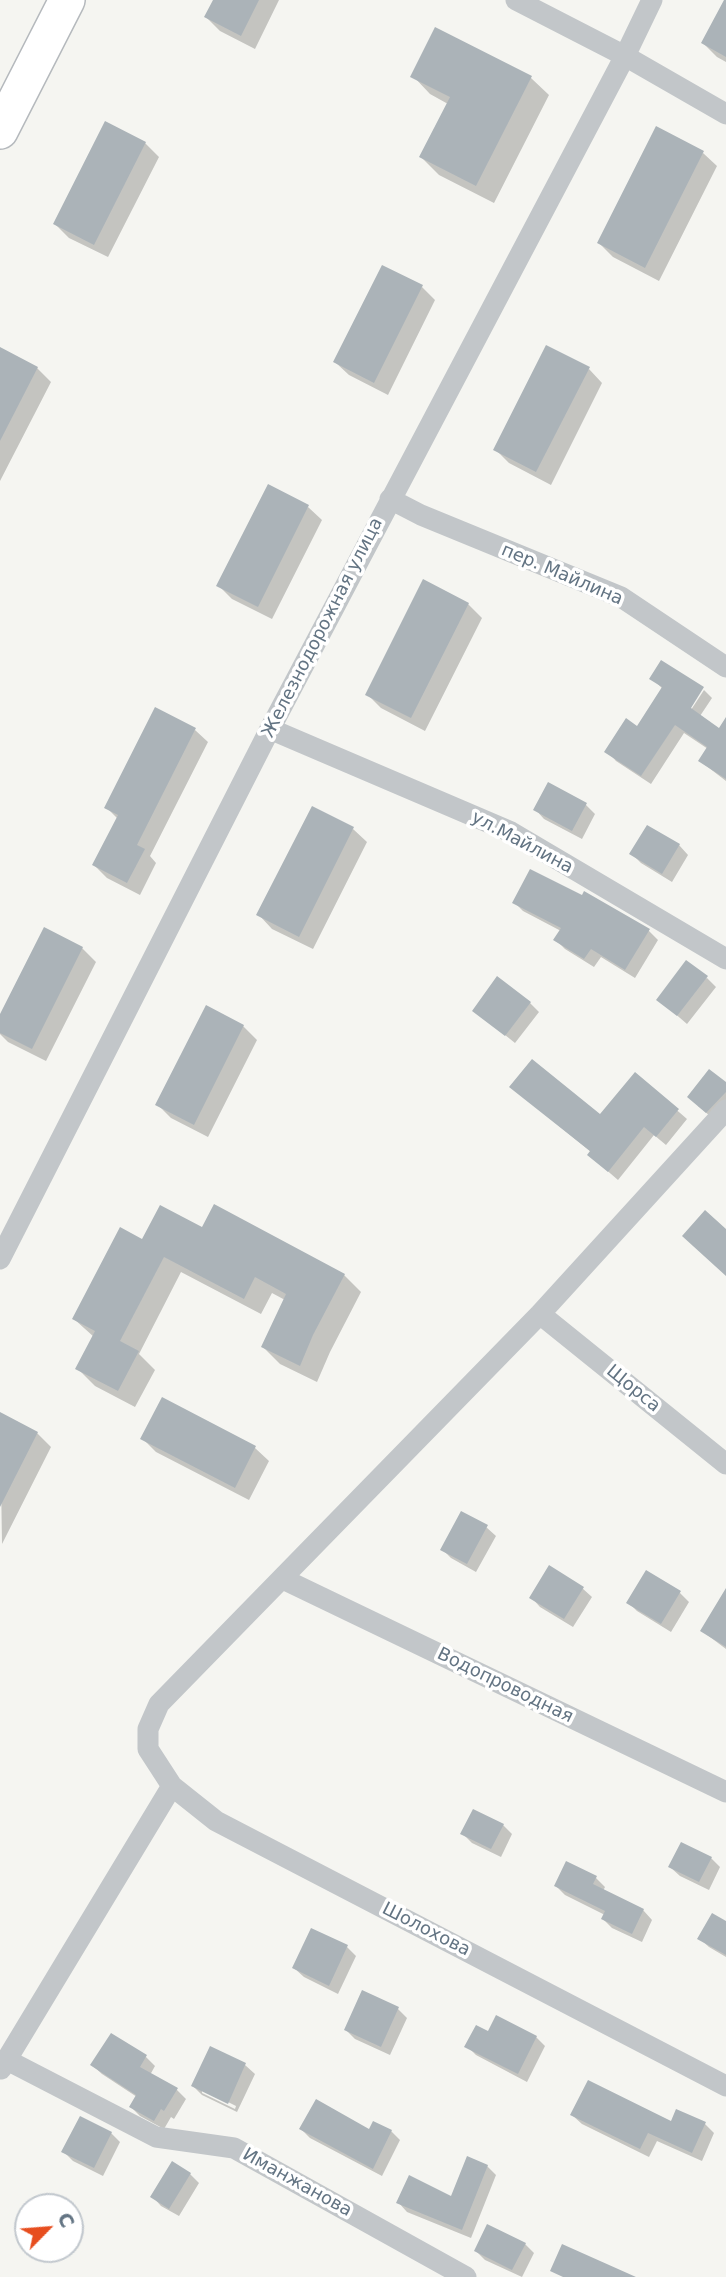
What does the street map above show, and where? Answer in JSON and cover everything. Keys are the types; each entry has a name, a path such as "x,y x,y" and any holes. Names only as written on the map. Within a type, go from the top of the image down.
{"main road":[{"path":"0,131 67,0"}],"street":[{"path":"516,0 625,56 726,114"},
{"name":"Железнодорожная улица","path":"0,1259 270,729 652,0"},
{"name":"пер. Майлина","path":"390,499 421,515 621,597 726,667"},
{"name":"ул.Майлина","path":"270,729 511,832 726,959"},
{"path":"283,1579 540,1314 726,1111"},
{"name":"Щорса","path":"540,1314 726,1464"},
{"name":"Шолохова","path":"283,1579 159,1704 148,1729 148,1749 172,1786 216,1821 726,2086"},
{"name":"Водопроводная","path":"283,1579 726,1792"},
{"path":"4,2065 172,1786"},
{"name":"Иманжанова","path":"4,2065 156,2137 234,2148 466,2277"}],"building":[{"path":"213,0 259,0 241,36 204,17"},
{"path":"726,0 726,57 701,43"},
{"path":"435,27 532,76 476,186 419,157 450,97 410,77"},
{"path":"105,121 146,142 94,245 53,224"},
{"path":"656,126 704,151 645,268 597,243"},
{"path":"382,265 423,285 374,383 333,362"},
{"path":"546,345 590,367 536,472 493,450"},
{"path":"0,347 38,367 0,441"},
{"path":"268,484 309,505 258,607 216,586"},
{"path":"423,579 469,603 411,718 365,695"},
{"path":"661,660 704,687 691,708 719,728 726,717 726,779 698,761 707,747 675,725 641,776 604,752 626,718 637,726 662,687 649,679"},
{"path":"155,707 196,728 137,845 145,849 127,883 92,865 118,815 104,808"},
{"path":"548,782 587,803 572,831 533,810"},
{"path":"312,806 354,827 299,937 256,915"},
{"path":"647,825 680,844 662,874 629,854"},
{"path":"530,869 582,895 584,891 650,929 625,970 591,949 584,959 553,940 561,928 512,903"},
{"path":"44,927 83,947 32,1049 0,1033 0,1014"},
{"path":"686,960 708,976 677,1016 656,1000"},
{"path":"497,976 531,1002 505,1036 472,1011"},
{"path":"206,1005 244,1025 194,1125 155,1105"},
{"path":"532,1059 600,1114 635,1072 679,1109 656,1137 644,1127 608,1172 587,1155 590,1151 509,1087"},
{"path":"709,1069 726,1082 726,1092 706,1113 687,1097"},
{"path":"214,1204 345,1274 300,1366 261,1347 286,1294 255,1277 244,1299 164,1257 120,1341 139,1351 118,1391 75,1369 95,1331 72,1319 120,1227 142,1239 160,1205 202,1227"},
{"path":"705,1210 726,1229 726,1276 682,1236"},
{"path":"162,1397 256,1446 235,1488 140,1439"},
{"path":"0,1412 38,1432 0,1507"},
{"path":"461,1511 488,1525 467,1564 440,1550"},
{"path":"549,1565 584,1587 564,1619 529,1598"},
{"path":"646,1570 681,1591 661,1624 626,1603"},
{"path":"726,1588 726,1647 700,1631"},
{"path":"473,1809 504,1824 491,1849 460,1834"},
{"path":"681,1842 712,1857 699,1882 668,1867"},
{"path":"566,1861 597,1876 593,1884 644,1909 632,1934 601,1919 605,1911 554,1886"},
{"path":"712,1913 726,1921 726,1955 697,1939"},
{"path":"311,1928 348,1945 329,1986 292,1968"},
{"path":"362,1990 399,2007 381,2047 344,2030"},
{"path":"496,2015 537,2036 518,2074 464,2047 476,2025 488,2031"},
{"path":"111,2033 147,2055 140,2067 178,2088 164,2111 161,2109 154,2121 129,2107 136,2095 90,2065"},
{"path":"210,2046 246,2063 228,2104 191,2086"},
{"path":"588,2080 671,2121 676,2109 706,2122 692,2153 648,2133 640,2149 570,2115"},
{"path":"316,2099 369,2129 373,2121 392,2130 373,2169 299,2129"},
{"path":"80,2116 112,2132 94,2168 61,2152"},
{"path":"467,2156 488,2165 462,2230 396,2203 409,2175 451,2196"},
{"path":"172,2161 191,2173 169,2209 150,2197"},
{"path":"487,2224 526,2243 512,2270 474,2251"},
{"path":"562,2244 636,2277 563,2277 550,2271"}]}
